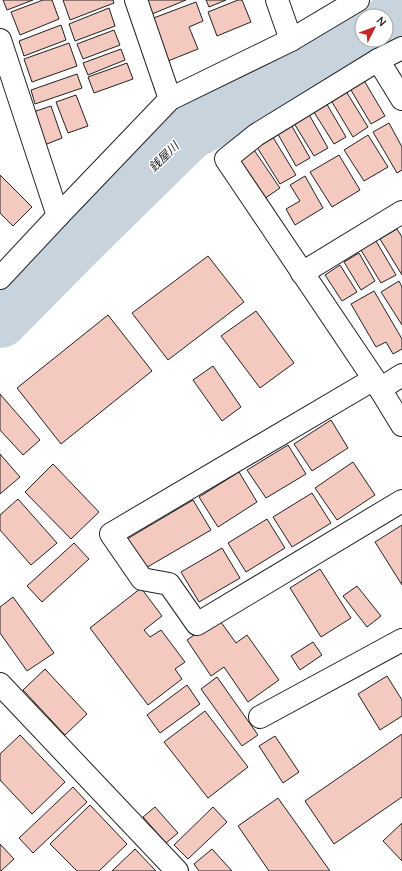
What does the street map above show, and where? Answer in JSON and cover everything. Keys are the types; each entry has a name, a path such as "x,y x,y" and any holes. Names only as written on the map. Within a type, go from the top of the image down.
{"street":[{"path":"136,0 170,99"},
{"path":"278,0 291,40"},
{"path":"0,278 170,99 291,40 358,0"},
{"path":"0,40 58,216"},
{"path":"402,48 378,60 256,135 226,159 377,384 402,425"},
{"path":"378,60 402,99"},
{"path":"302,273 402,212"},
{"path":"402,375 377,384 111,534 142,579 169,584 197,624 402,501"},
{"path":"260,716 402,640"},
{"path":"0,684 177,871"}],"building":[{"path":"3,0 33,0 7,10"},
{"path":"43,0 52,0 59,19 20,35 11,12"},
{"path":"63,0 113,0 114,3 70,20"},
{"path":"147,0 186,0 152,14"},
{"path":"206,0 226,0 209,7"},
{"path":"238,0 242,0 251,22 217,36 208,12"},
{"path":"196,2 203,21 189,27 198,49 168,61 151,19"},
{"path":"109,8 115,26 75,41 69,24"},
{"path":"61,25 66,40 24,56 19,41"},
{"path":"114,30 120,45 83,59 77,44"},
{"path":"69,43 77,66 32,82 24,59"},
{"path":"121,49 125,60 88,75 83,63"},
{"path":"127,63 133,79 94,93 88,77"},
{"path":"77,74 82,88 35,104 31,90"},
{"path":"362,77 385,116 371,124 348,85"},
{"path":"344,88 368,127 353,137 329,97"},
{"path":"76,95 88,126 68,133 56,102"},
{"path":"325,101 346,137 334,144 312,109"},
{"path":"51,106 62,138 42,146 30,113"},
{"path":"307,111 328,148 314,156 292,120"},
{"path":"289,121 310,158 296,166 275,129"},
{"path":"389,123 402,147 402,170 397,173 373,132"},
{"path":"271,134 296,175 280,184 255,144"},
{"path":"368,135 388,167 364,181 344,150"},
{"path":"252,147 280,188 264,199 236,158"},
{"path":"339,155 360,190 332,207 310,172"},
{"path":"0,175 32,207 13,226 0,213"},
{"path":"305,176 323,208 295,225 286,209 300,201 290,185"},
{"path":"397,229 402,237 402,275 380,239"},
{"path":"376,241 396,275 381,283 361,250"},
{"path":"359,253 375,281 361,290 344,262"},
{"path":"208,256 244,302 168,360 132,313"},
{"path":"340,265 357,292 342,301 325,275"},
{"path":"399,281 402,287 402,325 381,292"},
{"path":"374,291 402,339 402,349 393,354 386,342 376,347 351,304"},
{"path":"256,311 294,363 260,388 221,336"},
{"path":"108,315 152,371 61,444 17,388"},
{"path":"213,366 241,407 222,421 193,380"},
{"path":"0,394 40,440 23,455 0,430"},
{"path":"331,420 348,448 312,471 294,444"},
{"path":"288,445 306,474 266,498 247,470"},
{"path":"0,454 20,477 0,494"},
{"path":"353,462 375,495 337,520 315,488"},
{"path":"53,464 99,512 71,539 25,492"},
{"path":"239,472 257,502 218,527 199,497"},
{"path":"312,493 331,523 292,547 273,517"},
{"path":"18,499 57,543 31,565 0,530 0,515"},
{"path":"193,500 211,530 144,569 127,539"},
{"path":"267,519 285,548 246,572 228,543"},
{"path":"402,525 402,585 375,542"},
{"path":"74,543 89,559 42,602 27,586"},
{"path":"222,548 240,578 199,602 181,572"},
{"path":"320,569 351,618 321,637 290,588"},
{"path":"357,586 381,616 367,627 343,596"},
{"path":"141,588 162,616 144,630 150,637 161,630 185,662 175,669 182,679 148,705 90,628"},
{"path":"13,597 54,653 27,671 0,633 0,607"},
{"path":"218,618 236,643 247,635 279,680 248,702 224,667 211,676 187,640"},
{"path":"313,642 322,655 300,670 291,656"},
{"path":"45,669 87,714 65,735 23,690"},
{"path":"387,676 402,700 402,716 380,730 358,694"},
{"path":"217,677 258,735 242,746 201,689"},
{"path":"187,685 200,704 160,733 147,715"},
{"path":"205,711 248,767 208,798 164,742"},
{"path":"402,734 402,797 334,844 305,801"},
{"path":"20,735 65,782 32,814 0,780 0,754"},
{"path":"275,736 299,772 283,783 259,746"},
{"path":"73,787 87,802 33,853 19,838"},
{"path":"278,798 330,871 269,871 238,826"},
{"path":"90,805 127,844 99,871 77,871 50,844"},
{"path":"155,807 178,833 166,843 143,817"},
{"path":"213,807 227,822 188,859 174,845"},
{"path":"402,823 402,861 383,841"},
{"path":"0,844 14,859 1,871 0,871"},
{"path":"135,849 156,871 112,871"},
{"path":"212,849 232,871 199,871 194,864"}],"waterway":[{"name":"銭屋川","path":"394,20 402,16"},
{"name":"銭屋川","path":"0,320 188,133 354,42"}]}
